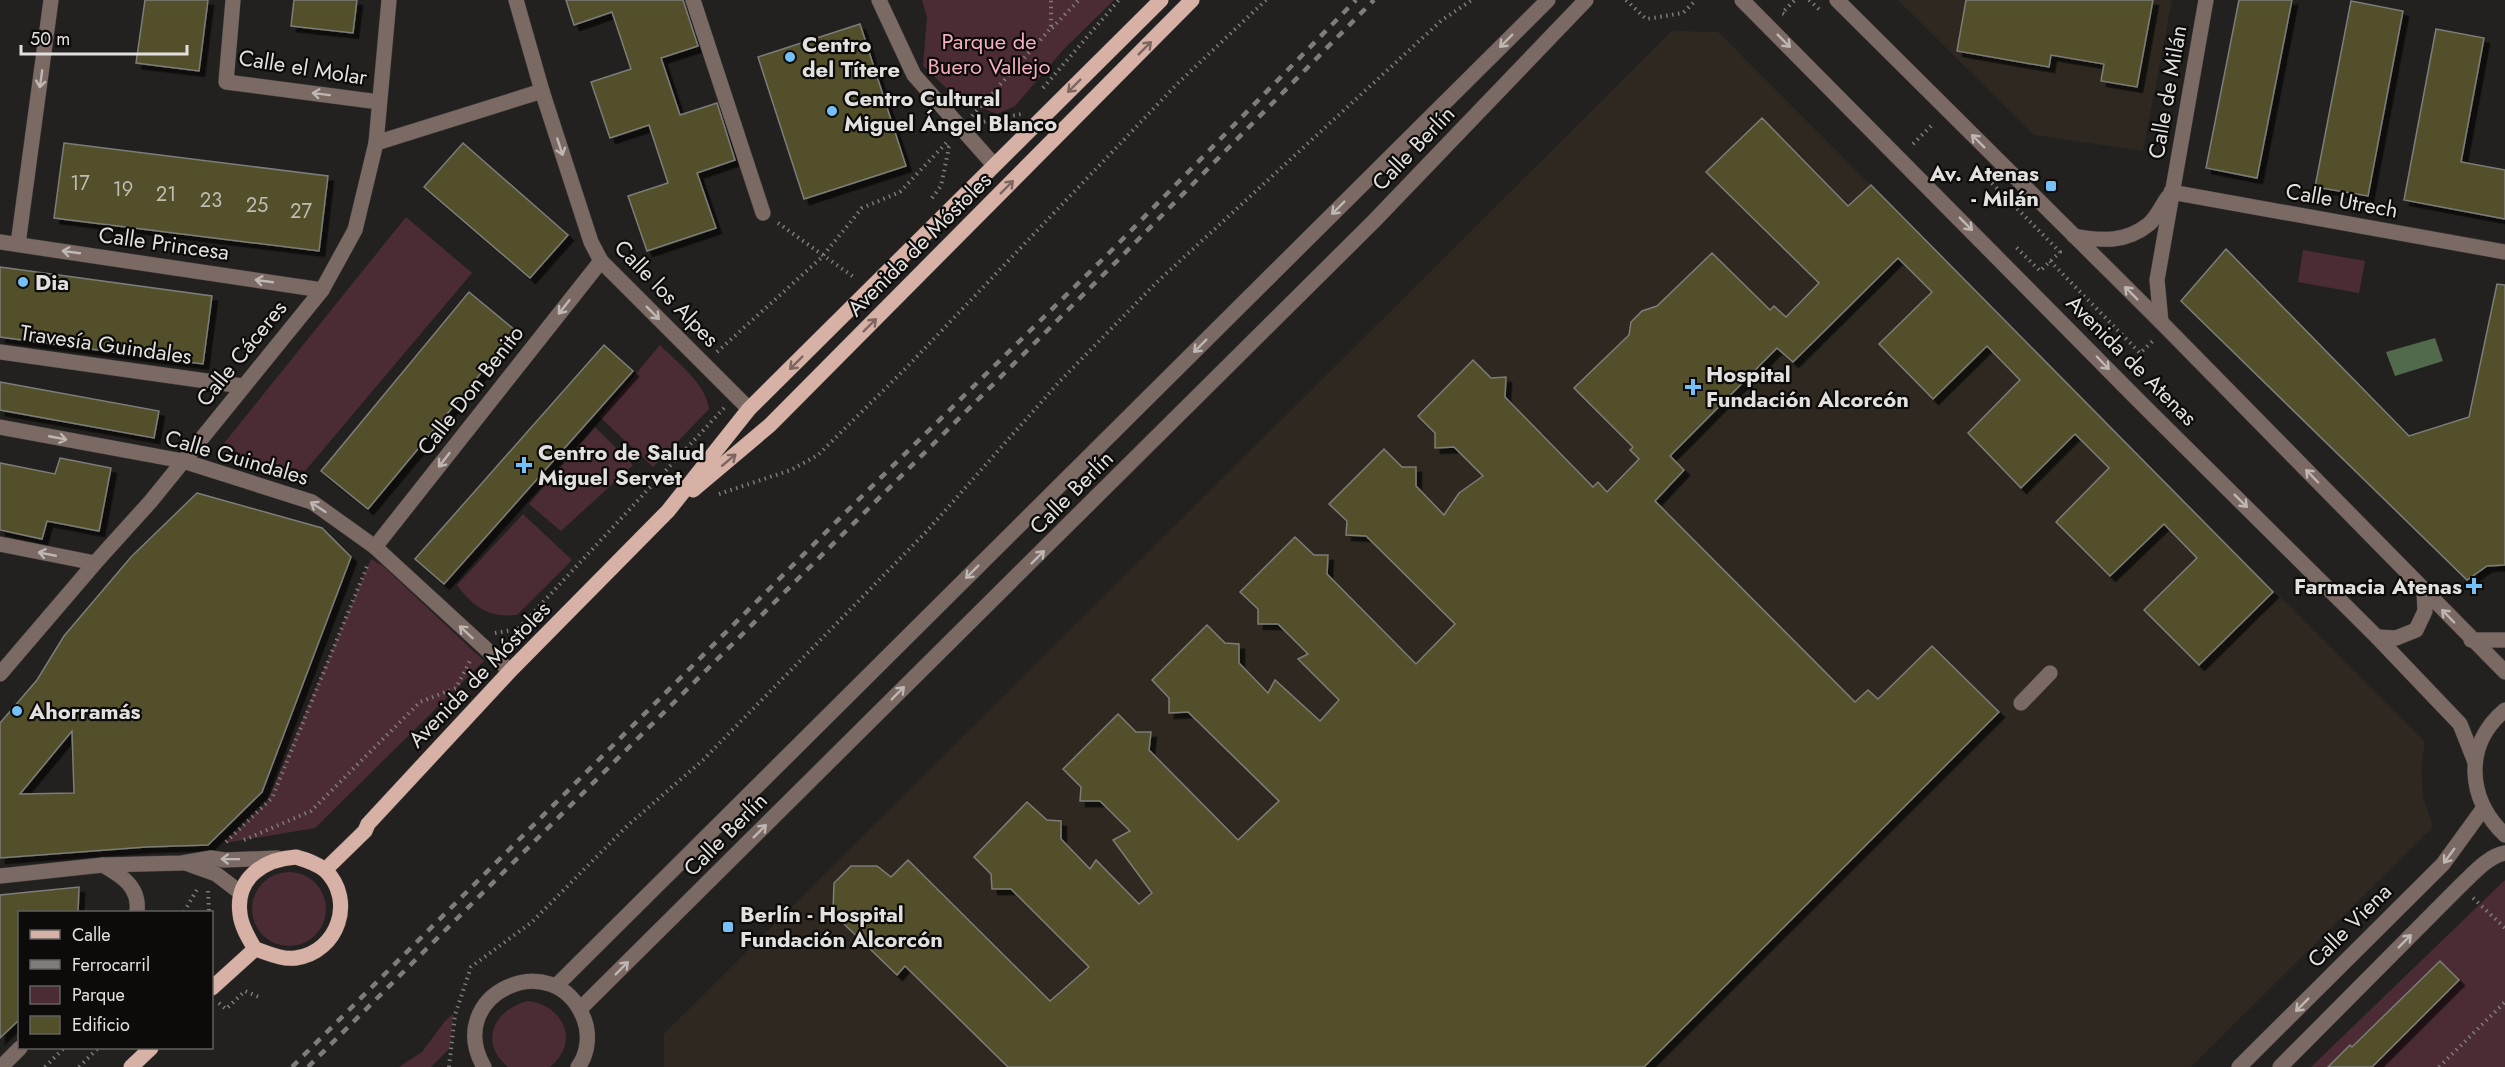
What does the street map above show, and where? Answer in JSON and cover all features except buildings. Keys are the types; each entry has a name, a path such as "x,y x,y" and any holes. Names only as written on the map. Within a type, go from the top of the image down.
{"main road":[{"name":"Avenida de Móstoles","path":"668,511 749,409 1161,0"},
{"name":"Avenida de Móstoles","path":"325,870 365,831 368,824 510,671 668,511 770,425 1192,0"},
{"path":"296,857 312,862 325,870 336,885 341,901 340,917 334,933 325,945 311,954 294,958 276,956 255,949 246,934 240,914 241,893 249,878 262,866 278,858 296,857"},
{"path":"213,987 255,949"},
{"path":"131,1067 149,1049"}],"street":[{"path":"18,244 51,0"},
{"name":"Calle el Molar","path":"233,0 226,82 379,102"},
{"name":"Calle Cáceres","path":"0,674 94,563 151,501 322,290 355,230 376,143 389,0"},
{"name":"Calle los Alpes","path":"516,0 542,91 591,242 601,261 749,409"},
{"path":"693,0 763,213"},
{"path":"879,0 914,75 994,165"},
{"name":"Calle Berlín","path":"556,986 1548,0"},
{"name":"Calle Berlín","path":"580,1009 1374,221 1586,0"},
{"name":"Avenida de Atenas","path":"1836,0 2164,325 2471,640 2505,672"},
{"name":"Calle de Milán","path":"2164,325 2157,301 2157,280 2206,0"},
{"name":"Avenida de Atenas","path":"1749,3 2139,401 2377,637 2460,724 2475,762"},
{"path":"376,143 542,91"},
{"name":"Calle de Milán","path":"2074,236 2113,241 2131,235 2150,223 2171,192"},
{"name":"Calle Utrech","path":"2171,192 2505,252"},
{"name":"Calle Princesa","path":"0,242 322,290"},
{"name":"Calle Don Benito","path":"375,547 601,261"},
{"name":"Travesía Guindales","path":"0,352 242,386"},
{"name":"Calle Guindales","path":"0,427 183,461 312,502 375,547 510,671"},
{"path":"0,544 94,563"},
{"path":"2377,637 2396,638 2416,630 2425,611 2424,591"},
{"path":"2471,640 2505,640"},
{"path":"2021,703 2050,673"},
{"path":"2505,710 2495,719 2482,739 2475,762 2475,786 2483,809 2494,825 2505,835"},
{"name":"Calle Viena","path":"2239,1067 2443,864 2483,809"},
{"path":"2280,1067 2460,886 2484,864 2505,853"},
{"path":"0,876 103,865 278,858"},
{"path":"182,863 216,874 241,893"},
{"path":"103,865 126,878 138,902 137,911"},
{"path":"478,1064 475,1028 479,1014 487,1001 498,991 512,984 526,981 556,986 565,992 580,1009 587,1036 581,1066"},
{"path":"1,1067 18,1049"}],"path":[{"path":"1051,0 1051,28"},
{"path":"924,207 941,186 949,147 1051,28 1079,0"},
{"path":"1036,97 1119,0"},
{"path":"713,496 791,470 818,455 906,368 1177,84 1266,0"},
{"path":"448,1067 455,1015 471,967 532,922 627,826 703,760 926,532 1060,381 1156,283 1442,20 1472,0"},
{"path":"1626,0 1646,19 1683,14 1696,0"},
{"path":"1791,1 1782,13 1791,21"},
{"path":"704,364 823,256 862,208 900,192 963,130 979,122 1021,114 1028,105"},
{"path":"1913,144 1933,124"},
{"path":"1905,135 1922,152"},
{"path":"763,213 870,289"},
{"path":"2014,246 2040,271 2050,261 2140,353 2164,325"},
{"path":"845,286 861,270"},
{"path":"218,859 238,842 310,812 420,702 456,688 479,644 490,634 518,629 736,396"},
{"path":"218,859 272,798 375,547"},
{"path":"185,911 202,880 208,893 209,911"},
{"path":"213,997 226,1009 245,991 259,997"},
{"path":"2439,1067 2505,1002"},
{"path":"45,1067 62,1049"},
{"path":"79,1067 96,1049"}],"shaded area":[{"path":"1898,0 2172,0 2143,151 2034,135"},
{"name":"Hospital Fundación Alcorcón","path":"1672,31 1718,32 2425,742 2421,767 2423,797 2433,827 2191,1067 664,1067 664,1034"},
{"path":"2435,338 2443,361 2395,376 2386,352"}],"green space":[{"name":"Parque de Buero Vallejo","path":"922,0 1114,0 1064,49 1015,106 997,114 956,97 923,66 927,17"},
{"path":"406,217 472,273 305,471 217,452"},
{"path":"2303,250 2365,261 2359,293 2298,282"},
{"path":"660,345 697,382 707,400 709,409 653,467 600,417"},
{"path":"595,427 633,465 561,531 529,504"},
{"path":"523,514 572,560 517,615 490,613 476,605 457,585"},
{"path":"371,559 383,566 484,661 315,828 225,843 267,802"},
{"path":"289,872 310,878 320,888 326,909 320,930 310,940 289,946 268,940 258,930 252,909 258,888 268,878"},
{"path":"2505,880 2505,1067 2311,1067"},
{"path":"528,1001 551,1009 564,1026 565,1047 550,1067 508,1067 499,1058 494,1048 492,1038 499,1019 506,1011"},
{"path":"453,1014 450,1048 431,1067 399,1067 422,1052"}],"railway":[{"path":"292,1067 850,508 1112,250 1356,0"},
{"path":"308,1067 1121,257 1374,0"}],"place":[{"name":"Centro del Títere","path":"790,57"},
{"name":"Centro Cultural Miguel Ángel Blanco","path":"832,111"},
{"name":"Av. Atenas - Milán","path":"2051,186"},
{"name":"Dia","path":"23,282"},
{"name":"Hospital Fundación Alcorcón","path":"1693,387"},
{"name":"Centro de Salud Miguel Servet","path":"524,465"},
{"name":"Farmacia Atenas","path":"2474,586"},
{"name":"Ahorramás","path":"17,711"},
{"name":"Berlín - Hospital Fundación Alcorcón","path":"728,927"}]}
